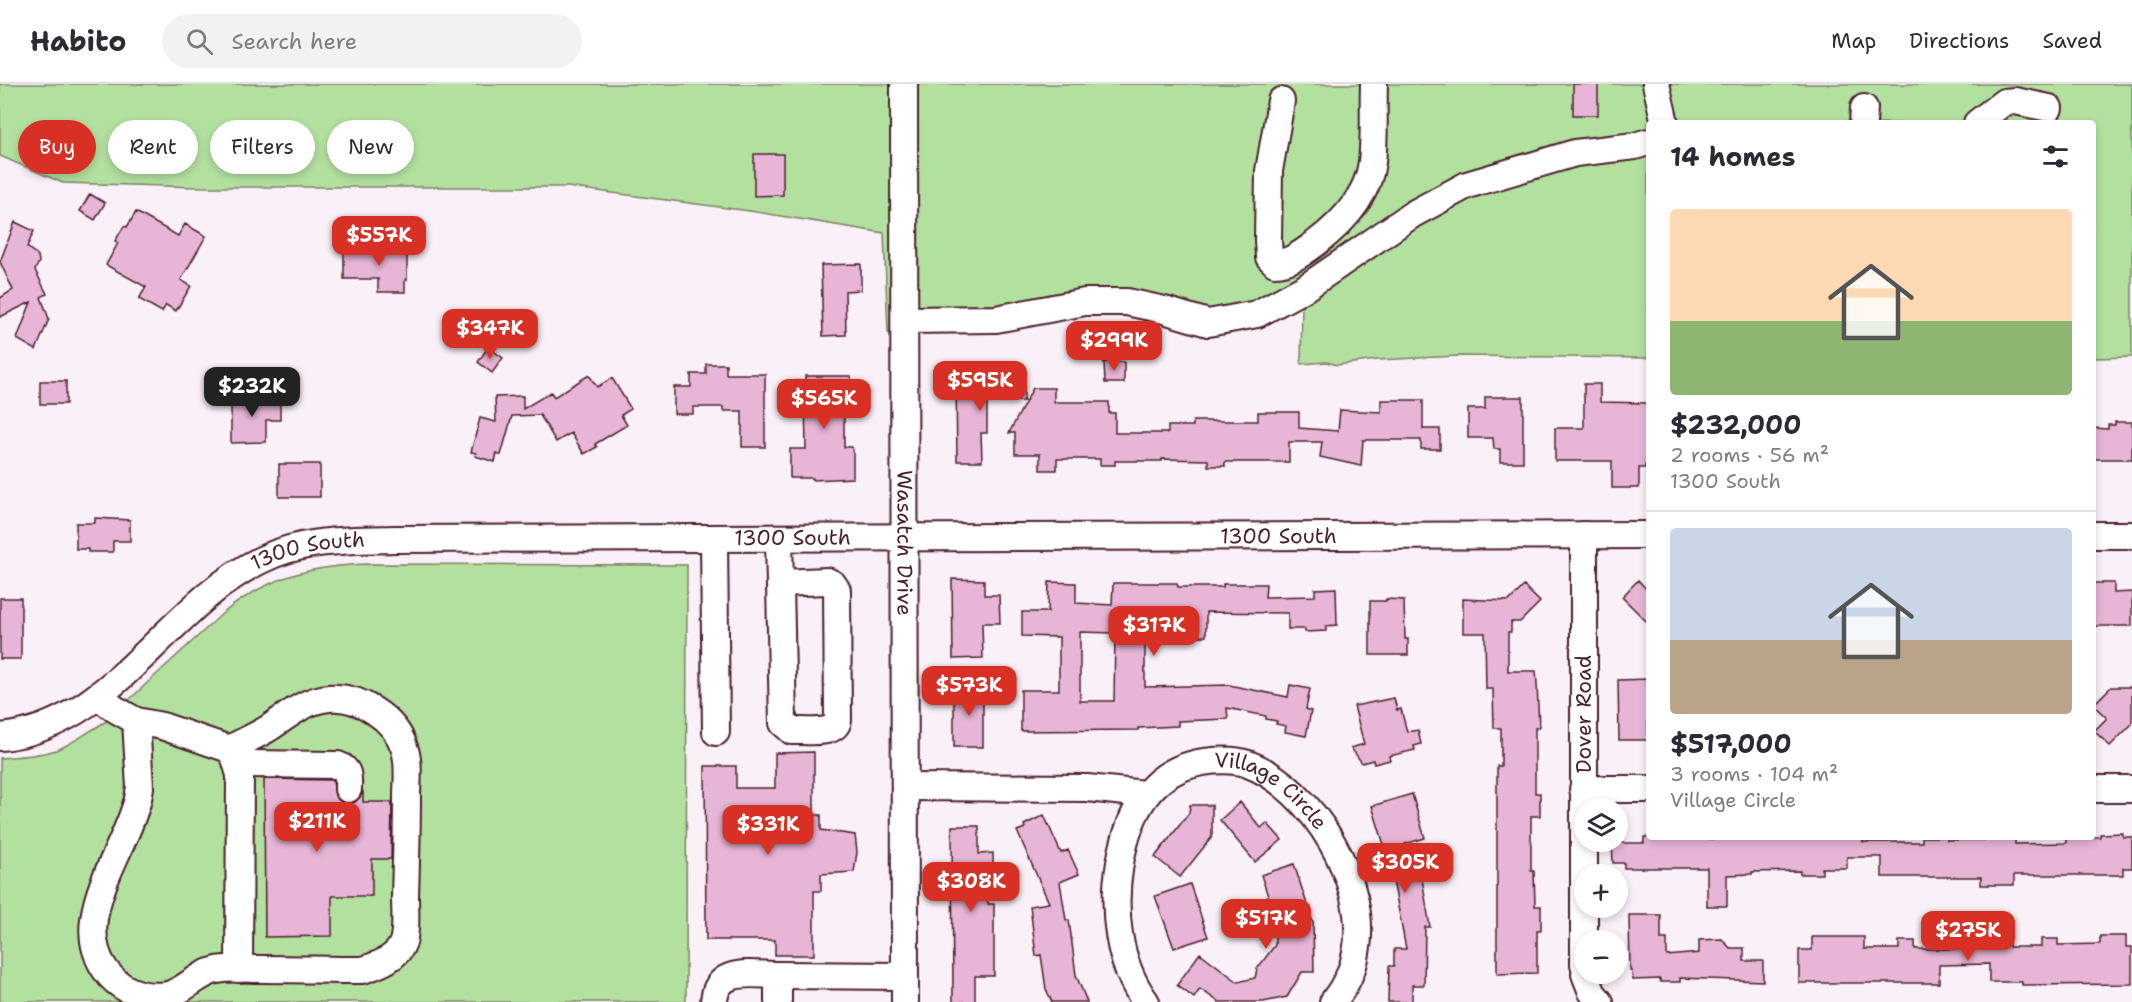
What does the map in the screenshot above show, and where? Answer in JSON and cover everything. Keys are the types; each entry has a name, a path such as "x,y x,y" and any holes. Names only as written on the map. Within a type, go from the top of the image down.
{"street":[{"name":"Wasatch Drive","path":"904,84 905,1002"},
{"path":"1281,101 1269,171 1269,256 1275,263 1284,263 1319,241 1346,217 1358,199 1372,163 1374,84"},
{"path":"1656,84 1664,120"},
{"path":"1981,120 2004,102 2015,101 2049,108"},
{"path":"905,320 996,319 1085,302 1126,302 1208,323 1257,314 1305,288 1413,214 1467,185 1575,153 1646,143"},
{"name":"Dover Road","path":"1584,535 1584,930"},
{"name":"1300 South","path":"0,737 36,730 73,712 98,696 214,589 244,568 283,551 328,541 1646,535"},
{"path":"2096,535 2132,535"},
{"path":"714,539 717,732"},
{"path":"779,539 783,723 792,731 832,730 838,720 837,590 827,581 780,583"},
{"path":"98,696 136,721 184,733 233,757 338,765 345,768 347,772 348,789"},
{"path":"136,721 139,765 138,799 101,892 94,921 94,946 101,968 109,979 135,995 152,997 167,995 181,990 215,970 363,970 385,961 400,949 404,936 407,757 399,735 382,717 357,702 332,697 306,703 233,757"},
{"path":"233,757 240,775 239,969"},
{"name":"Village Circle","path":"1146,1002 1131,976 1123,954 1116,912 1116,891 1122,854 1134,815 1145,794 1159,780 1181,768 1211,761 1246,764 1279,782 1311,813 1340,857 1348,877 1357,915 1358,934 1356,953 1346,981 1333,1002"},
{"path":"905,787 1087,788 1145,794"},
{"path":"1583,789 1646,789"},
{"path":"2096,789 2132,789"},
{"path":"714,1002 715,991 724,978 733,975 905,976"},
{"path":"778,975 778,1002"},
{"path":"1588,984 1600,1002"}],"green space":[{"path":"0,84 2132,84 2132,357 2096,358 2096,120 1646,120 1646,358 1458,356 1377,360 1337,365 1327,362 1301,364 1302,303 1154,317 1086,311 1062,320 1000,330 888,333 884,233 750,211 567,187 199,187 63,183 42,174 96,174 96,120 18,120 18,164 0,156"},
{"path":"372,564 687,565 686,1002 0,1002 0,758 36,755 56,750 105,722 223,613 258,590 311,570"}],"building":[{"path":"1573,84 1598,84 1598,115 1573,115"},
{"path":"754,154 783,154 783,195 754,196"},
{"path":"90,194 105,203 95,220 80,211"},
{"path":"136,212 178,236 185,224 206,236 181,280 191,286 176,311 166,305 162,312 139,299 146,287 106,265 118,243 115,241"},
{"path":"15,222 34,231 27,247 38,256 39,262 35,270 47,294 41,297 49,319 36,350 17,339 31,302 0,317 0,298 13,290 0,262"},
{"path":"367,247 407,247 405,292 378,292 378,279 344,279 344,250 367,250"},
{"path":"861,264 861,290 845,291 846,335 823,336 821,265"},
{"path":"488,347 503,358 492,373 478,362"},
{"path":"1104,362 1124,362 1124,383 1105,383"},
{"path":"706,364 726,364 726,374 765,374 765,447 742,447 742,411 723,411 723,407 693,407 693,414 674,414 674,387 691,387 691,374 706,374"},
{"path":"589,375 597,387 612,378 631,409 621,415 627,425 595,444 597,447 584,454 571,433 556,442 540,415 512,416 501,455 497,455 497,452 495,462 475,456 476,453 471,452 480,418 496,422 495,397 523,396 523,409 551,392 554,397"},
{"path":"805,376 851,376 851,411 844,411 844,447 852,447 853,450 853,478 813,480 813,478 790,478 790,449 806,449 805,397 796,397 796,381 805,381"},
{"path":"1003,377 1024,377 1024,401 987,402 987,433 981,433 982,461 957,461 956,383 1003,383"},
{"path":"40,381 66,381 66,404 40,404"},
{"path":"1584,384 1600,384 1600,402 1646,403 1646,465 1645,468 1639,468 1639,488 1612,488 1612,461 1555,461 1555,428 1584,428"},
{"path":"1033,388 1054,388 1054,402 1109,402 1109,413 1115,413 1115,433 1168,433 1168,426 1193,426 1193,421 1258,421 1258,412 1299,412 1299,428 1338,431 1340,410 1381,412 1381,400 1423,400 1423,429 1440,429 1440,449 1421,449 1421,440 1363,440 1361,466 1320,457 1322,442 1289,442 1289,462 1225,462 1225,466 1208,466 1208,460 1162,459 1162,461 1115,461 1115,465 1100,465 1100,459 1057,459 1057,470 1040,470 1040,454 1015,454 1015,433 1009,433"},
{"path":"1485,397 1523,397 1523,462 1500,462 1500,449 1494,449 1493,438 1468,438 1468,409 1485,409"},
{"path":"231,398 280,398 280,420 266,420 266,442 231,443"},
{"path":"2115,422 2132,422 2132,459 2096,459 2096,428 2108,429 2108,425 2115,425"},
{"path":"279,464 320,464 320,497 279,497"},
{"path":"95,518 130,520 130,541 113,541 113,552 88,552 88,549 76,549 76,523 95,523"},
{"path":"952,579 984,580 984,595 999,595 1000,623 982,623 983,658 953,659"},
{"path":"1638,580 1646,589 1646,621 1622,597"},
{"path":"1049,582 1076,583 1076,603 1112,605 1113,583 1177,583 1178,587 1266,584 1265,597 1315,596 1315,589 1336,588 1337,625 1326,626 1326,631 1305,632 1305,629 1288,629 1288,613 1206,612 1206,636 1145,637 1145,687 1229,685 1288,697 1290,685 1310,689 1306,709 1311,711 1306,736 1285,732 1286,726 1266,719 1266,716 1227,708 1228,719 1178,721 1178,726 1138,728 1138,730 1021,731 1021,690 1059,690 1059,637 1022,636 1022,612 1048,612","holes":["1080,632 1115,633 1114,701 1080,701"]},
{"path":"2096,583 2114,583 2114,593 2132,592 2132,626 2096,626"},
{"path":"1524,586 1540,602 1520,622 1511,622 1511,632 1508,632 1508,671 1536,671 1539,728 1535,728 1535,793 1540,793 1540,816 1531,816 1531,871 1534,871 1535,906 1541,906 1541,930 1537,930 1537,973 1497,974 1497,766 1501,766 1501,728 1494,728 1493,689 1486,689 1485,633 1463,633 1463,599 1509,601"},
{"path":"0,598 21,598 21,659 0,659"},
{"path":"1386,599 1404,600 1405,639 1408,639 1408,655 1370,655 1370,601 1386,601"},
{"path":"1646,679 1646,740 1619,740 1618,680"},
{"path":"983,687 983,747 954,747 954,688"},
{"path":"2111,687 2132,687 2132,724 2110,746 2096,733 2096,729 2107,718 2096,708 2096,702"},
{"path":"1394,698 1397,710 1401,709 1407,732 1418,730 1421,744 1414,746 1415,750 1389,756 1390,760 1374,764 1373,760 1362,763 1351,748 1364,744 1354,706"},
{"path":"814,752 814,815 821,815 821,830 855,835 857,852 854,872 821,874 821,891 814,891 814,955 775,955 775,940 706,940 705,766 736,766 736,788 775,788 775,753"},
{"path":"264,779 333,780 335,796 341,802 347,804 355,802 363,791 363,802 392,802 391,859 372,859 372,896 332,896 332,936 265,937"},
{"path":"1412,794 1425,838 1405,844 1415,873 1421,872 1430,927 1425,927 1424,985 1412,985 1412,1002 1388,1002 1389,966 1394,966 1394,949 1406,949 1390,864 1372,806"},
{"path":"1240,802 1261,828 1267,823 1282,840 1255,862 1220,820"},
{"path":"1190,805 1212,805 1212,837 1180,877 1155,857 1189,813"},
{"path":"1044,815 1061,853 1068,850 1079,874 1060,882 1066,920 1069,920 1076,975 1087,1002 1052,1002 1046,989 1041,955 1036,956 1030,906 1049,903 1017,831"},
{"path":"952,826 979,826 979,854 993,853 993,875 988,875 988,904 994,904 994,976 975,976 975,1002 953,1002"},
{"path":"2123,833 2123,837 2132,837 2132,868 2123,868 2123,875 2014,875 2014,885 1981,885 1981,877 1882,877 1882,857 1847,857 1847,868 1822,868 1822,874 1800,874 1800,871 1727,875 1727,906 1707,906 1707,868 1628,868 1628,864 1613,863 1612,852 1628,852 1628,843 1644,843 1644,837 1646,840 1863,840 1863,842 2015,840 2015,844 2066,843 2066,840 2096,840 2096,837 2100,837 2100,834"},
{"path":"1294,864 1313,923 1314,972 1302,972 1287,997 1263,1002 1219,1002 1200,989 1194,998 1177,985 1200,953 1238,982 1255,978 1257,969 1275,945 1275,935 1281,935 1261,875"},
{"path":"1190,884 1208,937 1174,948 1155,896"},
{"path":"1629,915 1661,915 1661,939 1667,939 1667,956 1699,953 1699,940 1722,939 1730,948 1744,948 1744,961 1763,961 1763,981 1680,978 1680,982 1660,982 1660,979 1633,980 1632,971 1630,971"},
{"path":"1964,936 2009,936 2009,947 2041,947 2041,939 2058,939 2058,945 2100,944 2100,936 2126,936 2126,947 2132,947 2132,984 2022,985 2022,982 1989,982 1989,964 1939,965 1939,983 1799,983 1799,950 1812,950 1812,937 1864,937 1864,949 1899,949 1899,941 1915,941 1915,949 1964,949"}]}
